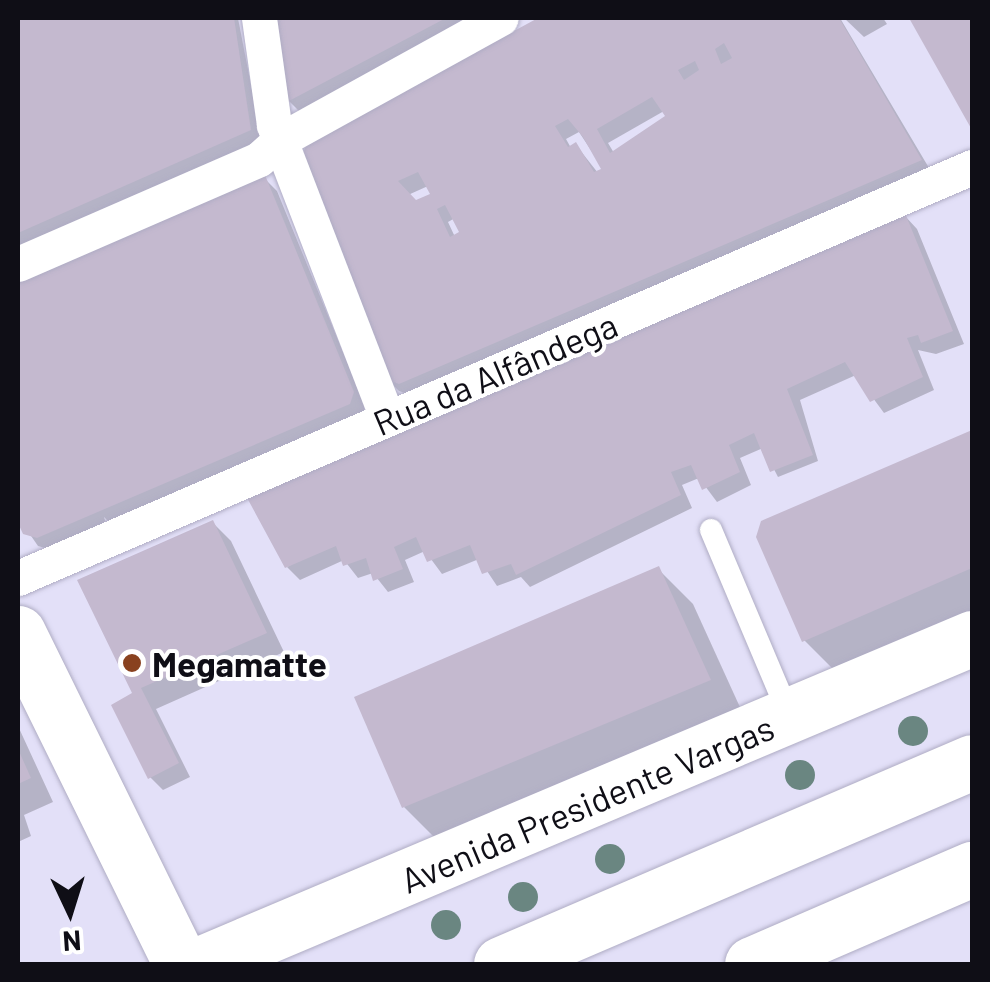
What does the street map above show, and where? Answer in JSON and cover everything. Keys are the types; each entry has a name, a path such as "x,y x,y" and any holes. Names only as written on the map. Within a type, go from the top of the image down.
{"main road":[{"path":"18,633 181,964"},
{"name":"Avenida Presidente Vargas","path":"200,964 972,638"},
{"path":"501,964 972,762"},
{"path":"752,964 972,870"}],"street":[{"path":"259,18 280,140 387,418"},
{"path":"18,264 259,159 280,140 501,18"},
{"name":"Rua da Alfândega","path":"18,578 972,166"}],"lane":[{"path":"711,530 790,717"}],"building":[{"path":"18,18 234,18 251,130 18,233"},
{"path":"275,18 446,18 287,102"},
{"path":"538,18 839,18 922,160 399,384 383,378 302,156 307,143","holes":["724,43 732,58 721,64 715,49","695,61 699,70 684,80 678,70","652,97 665,116 610,153 597,129","568,119 601,169 594,172 576,142 568,147 555,126","418,172 430,194 416,200 398,181","445,205 459,232 450,237 437,209"]},
{"path":"909,18 972,18 972,130"},
{"path":"265,175 354,392 350,404 37,538 23,534 18,523 18,280"},
{"path":"905,213 953,331 921,343 918,335 907,338 923,377 870,402 845,362 787,389 813,455 770,472 754,433 729,445 740,472 702,490 691,465 671,472 681,495 516,575 511,564 482,574 470,545 427,562 416,537 394,547 403,569 373,581 366,558 343,566 336,546 285,568 245,494"},
{"path":"972,430 972,568 802,642 756,537 761,521"},
{"path":"213,520 267,633 141,688 179,763 148,779 111,705 132,693 77,580"},
{"path":"659,566 711,680 402,808 354,697"},
{"path":"18,749 31,778 18,784"}],"place":[{"name":"Megamatte","path":"132,663"}]}
